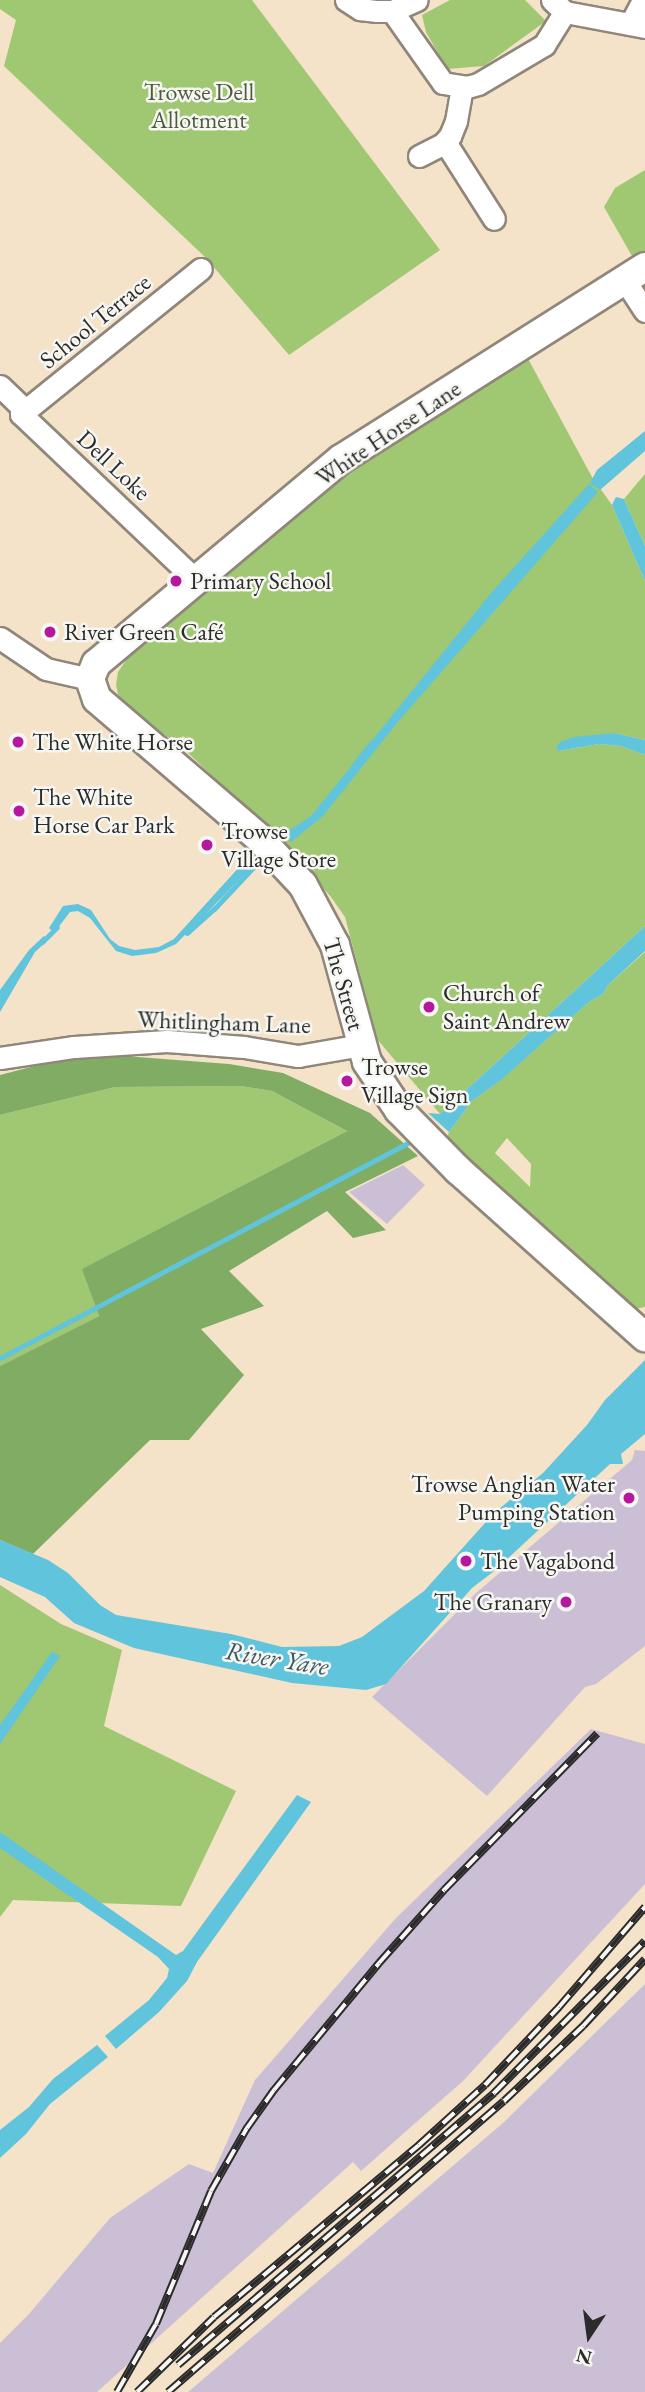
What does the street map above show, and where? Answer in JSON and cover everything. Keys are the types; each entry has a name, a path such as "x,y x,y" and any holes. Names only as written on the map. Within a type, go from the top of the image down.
{"street":[{"path":"346,0 360,9 392,10 417,0"},
{"path":"392,10 443,83 461,87 478,85 544,45 559,6 638,25 643,0"},
{"path":"419,156 445,142 456,121 461,87"},
{"path":"445,142 494,219"},
{"name":"School Terrace","path":"22,414 201,269"},
{"path":"635,273 645,311"},
{"name":"White Horse Lane","path":"90,679 96,664 341,459 635,273"},
{"name":"Dell Loke","path":"0,386 21,406 22,414 197,580"},
{"path":"0,638 46,670 90,679"},
{"name":"The Street","path":"90,679 91,688 100,702 260,838 303,885 335,945 362,1045 377,1081 399,1110 458,1170 642,1334"},
{"name":"Whitlingham Lane","path":"0,1058 74,1047 167,1041 244,1047 299,1056 362,1045"}],"shaded area":[{"path":"403,1165 425,1185 387,1224 349,1192"},
{"path":"635,1450 645,1451 645,1646 596,1684 585,1687 487,1796 372,1697 476,1593 632,1460"},
{"path":"591,1729 645,1744 645,1884 463,2081 361,2171 353,2162 97,2392 0,2392 0,2343 29,2314 110,2218 189,2164 213,2173 255,2080 396,1918"},
{"path":"645,1984 645,2392 188,2392 503,2123"}],"green space":[{"name":"Trowse Dell Allotment","path":"0,0 252,0 440,250 289,355 206,258 4,66 16,20 0,9"},
{"path":"450,0 525,0 546,21 484,66 447,69 426,32 422,15"},
{"path":"645,170 645,257 636,263 604,207 615,188"},
{"path":"526,355 592,477 612,505 645,581 645,740 614,733 558,751 599,744 621,746 645,755 645,926 440,1114 377,1039 345,917 331,897 290,850 186,751 192,743 183,736 177,744 128,707 118,694 116,685 118,672 127,659 346,467"},
{"path":"645,474 645,546 624,499"},
{"path":"645,952 645,1307 635,1309 542,1234 446,1141 449,1132 472,1101 498,1082 589,1002 603,994 608,985","holes":["507,1138 531,1164 530,1187 495,1153"]},
{"path":"111,1055 229,1064 283,1073 370,1113 418,1156 345,1192 386,1230 353,1238 327,1211 229,1271 264,1306 201,1329 244,1375 189,1440 150,1440 33,1554 0,1540 0,1366 99,1316 82,1269 347,1131 272,1091 241,1086 115,1087 0,1115 0,1075 58,1060"},
{"path":"241,1086 272,1091 347,1131 83,1269 99,1316 0,1366 0,1115 115,1087"},
{"path":"0,1585 61,1624 122,1650 104,1726 236,1791 181,1906 13,1900 0,1917"}],"water":[{"path":"645,431 645,451 600,490 590,483 597,470"},
{"path":"589,484 598,492 397,723 323,816 291,842 284,834 311,816 491,593"},
{"path":"616,497 624,499 645,546 645,581 612,505"},
{"path":"614,733 645,740 645,755 621,746 599,744 558,751 556,748 560,742 574,737"},
{"path":"251,854 261,864 244,875 176,944 156,953 132,956 116,951 90,918 78,911 70,912 54,933 49,928 63,906 78,904 91,910 110,939 119,946 135,950 159,947 174,939"},
{"path":"645,926 645,951 608,985 603,994 589,1002 501,1080 472,1101 449,1132 428,1113 440,1114"},
{"path":"44,936 48,940 35,952 0,1012 0,990 29,950"},
{"name":"River Yare","path":"645,1360 645,1434 621,1454 623,1464 610,1464 493,1572 472,1588 386,1684 366,1690 292,1683 134,1648 74,1623 45,1597 0,1577 0,1540 48,1560 68,1573 100,1605 116,1615 231,1634 282,1647 339,1646 362,1637 424,1591 494,1513 543,1473 587,1425 605,1400"},
{"path":"52,1652 60,1656 0,1744 0,1725"},
{"path":"297,1795 311,1802 197,1962 187,1981 159,2012 116,2049 105,2036 149,2000 167,1978 169,1969 158,1957 0,1848 0,1832 176,1955 183,1951"},
{"path":"97,2045 108,2057 50,2104 26,2134 0,2158 0,2130 29,2107 53,2079"}],"waterway":[{"path":"353,766 370,744"},
{"path":"187,933 214,909 264,856"},
{"path":"42,942 57,927"},
{"path":"0,1358 416,1139"}],"railway":[{"path":"117,2392 156,2324 211,2191 247,2128 274,2090 379,1963 444,1890 597,1734"},
{"path":"137,2392 214,2317 419,2145 485,2085 559,2007 645,1907"},
{"path":"178,2365 494,2093 645,1941"},
{"path":"168,2392 504,2101 583,2026 645,1959"}],"place":[{"name":"Primary School","path":"176,581"},
{"name":"River Green Café","path":"50,632"},
{"name":"The White Horse","path":"18,742"},
{"name":"The White Horse Car Park","path":"19,811"},
{"name":"Trowse Village Store","path":"207,845"},
{"name":"Church of Saint Andrew","path":"429,1007"},
{"name":"Trowse Village Sign","path":"347,1081"},
{"name":"Trowse Anglian Water Pumping Station","path":"629,1498"},
{"name":"The Vagabond","path":"466,1561"},
{"name":"The Granary","path":"566,1602"}]}
